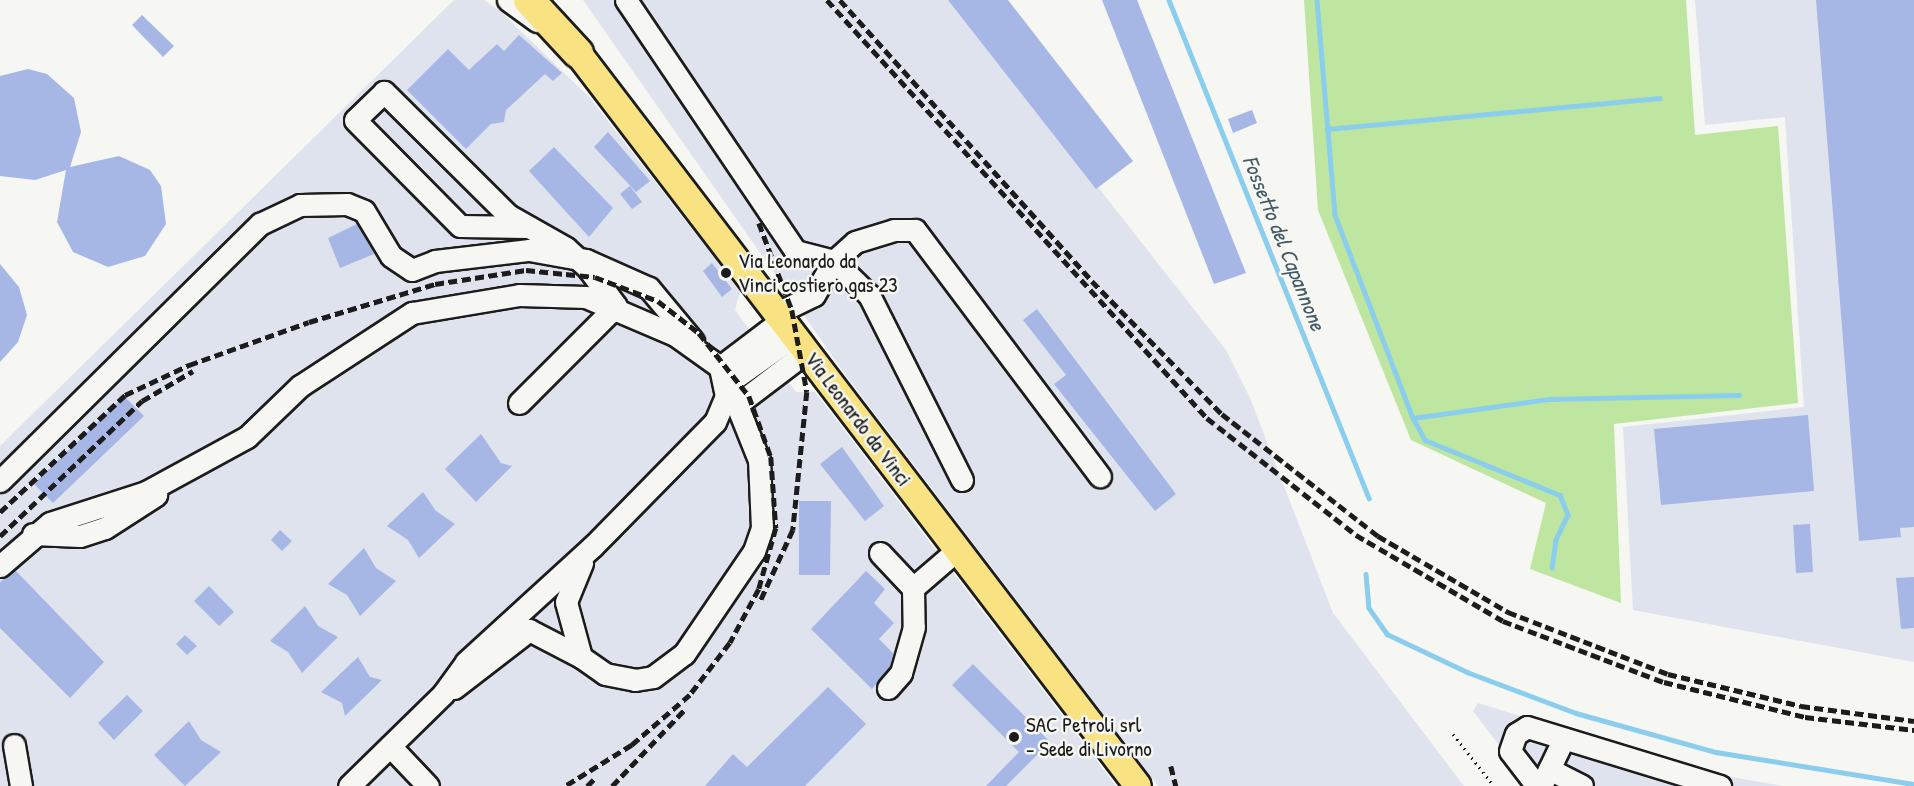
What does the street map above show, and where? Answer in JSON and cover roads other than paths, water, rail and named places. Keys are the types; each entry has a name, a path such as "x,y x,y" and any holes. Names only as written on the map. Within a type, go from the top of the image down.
{"highway":[{"path":"529,0 578,53"}],"main road":[{"name":"Via Leonardo da Vinci","path":"578,53 1138,786"}],"street":[{"name":"Via Leonardo da Vinci","path":"508,0 578,53"},
{"name":"Via Leonardo da Vinci","path":"544,0 578,53"},
{"path":"626,0 795,251 834,261 869,295 884,320 962,480"},
{"path":"349,786 443,694 529,630 618,678 653,677 684,654 754,551 763,520 764,484 728,387 650,288 576,257 526,227 485,193 384,92 355,120 466,227 526,227"},
{"path":"466,227 484,213 485,193"},
{"path":"0,481 274,214 326,203 364,211 391,256 412,270 435,261 529,250 576,257 616,306"},
{"path":"443,694 466,662 592,547 715,422 728,387 790,330 834,261 855,242 894,230 915,230 1100,476"},
{"path":"0,566 32,534 86,507 146,492 191,470 247,437 300,386 362,341 412,313 519,295 586,297 616,306 699,351"},
{"path":"519,403 616,306"},
{"path":"728,387 790,330"},
{"path":"581,657 566,602 574,575 592,547"},
{"path":"913,588 957,550"},
{"path":"880,553 913,588 914,627 901,673 888,688"},
{"path":"1582,786 1542,780 1510,751 1511,743 1527,727 1563,740 1720,786"},
{"path":"1542,780 1563,740"},
{"path":"14,745 21,786"},
{"path":"390,746 428,786"}],"waterway":[{"name":"Fossetto del Capannone","path":"1169,0 1369,498"},
{"path":"1317,0 1335,215 1413,418 1425,440 1560,495 1568,515 1556,540 1552,568"},
{"path":"1327,129 1660,98"},
{"path":"1413,418 1549,399 1739,395"},
{"path":"1366,574 1369,608 1387,634 1467,672 1576,713 1716,752 1914,784"}],"railway":[{"path":"827,0 1207,418 1356,535 1503,621 1664,682 1805,717 1914,730"},
{"path":"840,0 1092,281 1222,414 1378,536 1508,612 1668,674 1801,706 1914,721"},
{"path":"759,223 792,310 807,392 793,530 760,602"},
{"path":"0,512 125,395 189,365 309,322 435,284 526,270 595,277 658,301 699,333 749,396 771,457 776,528 759,589 730,643 690,695 632,745 566,786"},
{"path":"0,536 142,401 193,371"},
{"path":"612,786 684,710"},
{"path":"1171,766 1176,786"},
{"path":"587,786 596,777"}],"place":[{"name":"Via Leonardo da Vinci costiero gas 23","path":"726,273"},
{"name":"SAC Petroli srl - Sede di Livorno","path":"1014,737"}]}
